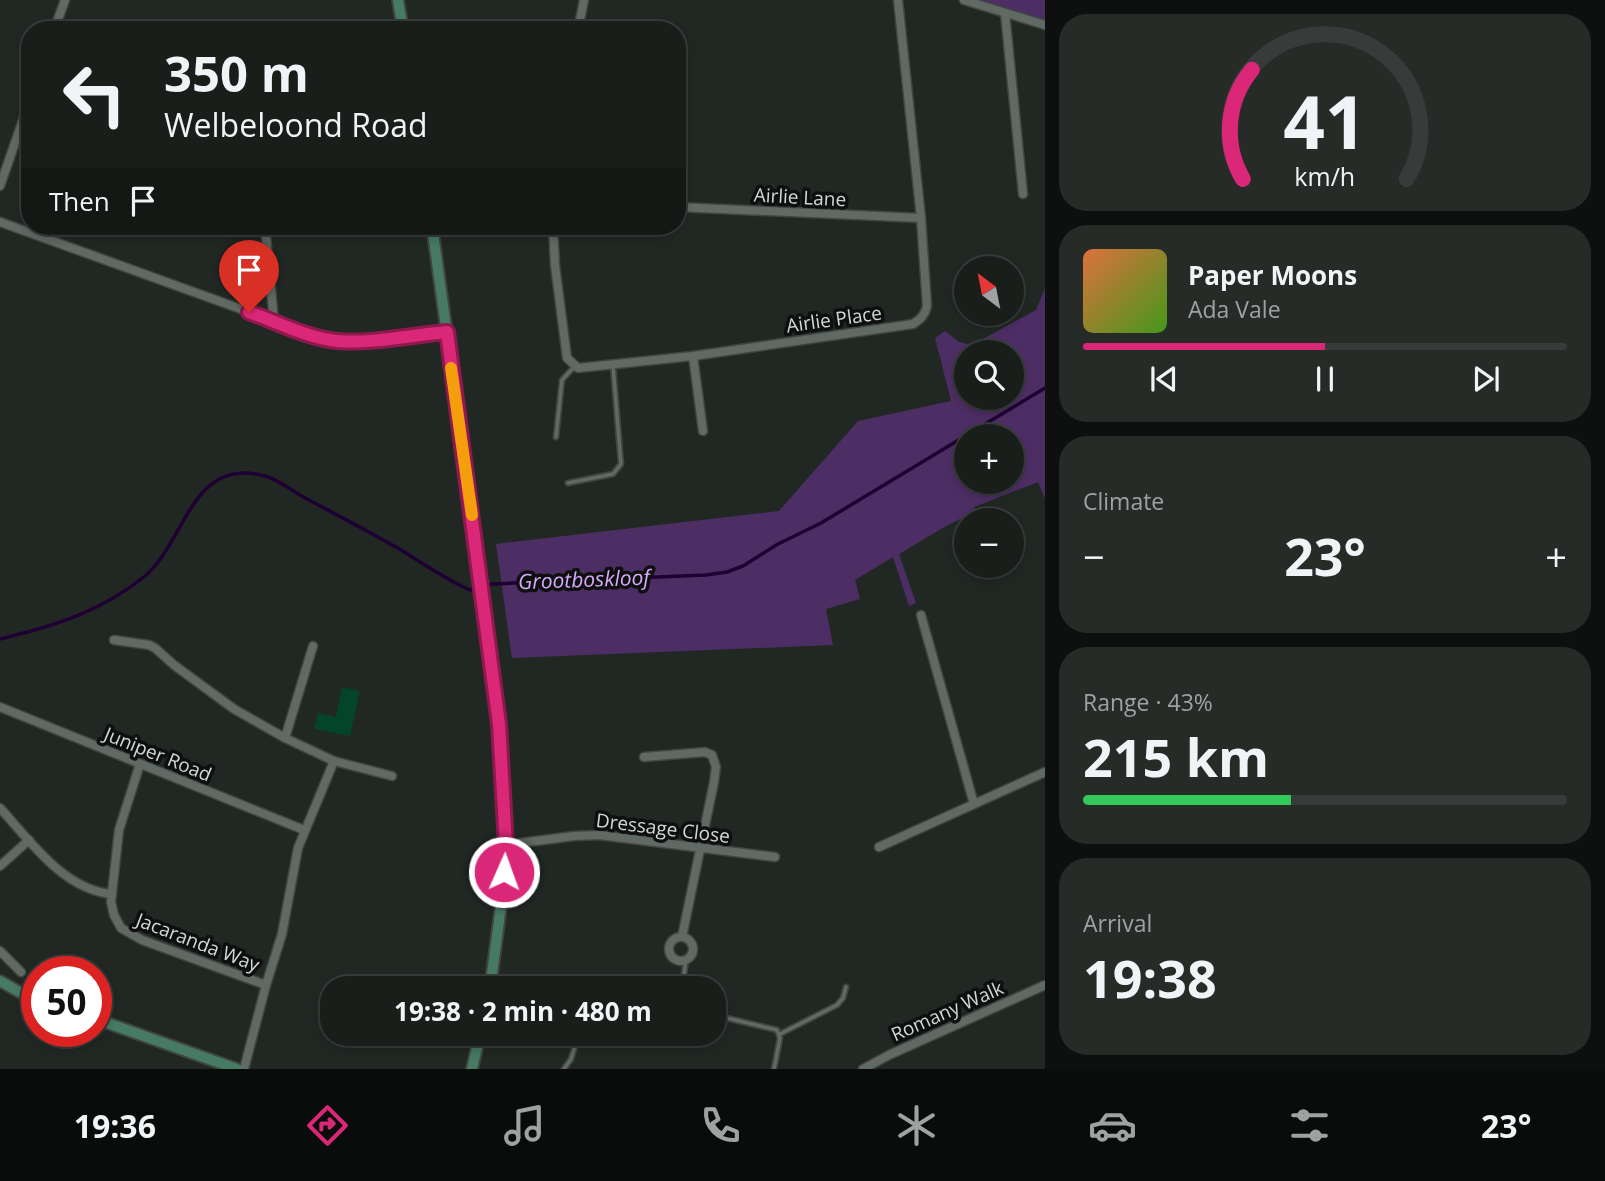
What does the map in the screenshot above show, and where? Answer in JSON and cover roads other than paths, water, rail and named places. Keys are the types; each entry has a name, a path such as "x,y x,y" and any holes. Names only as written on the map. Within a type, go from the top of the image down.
{"main road":[{"path":"398,0 402,21"},
{"path":"433,235 499,724 506,845 492,976"},
{"path":"0,981 21,993"},
{"path":"112,1025 237,1069"},
{"path":"472,1069 477,1046"}],"street":[{"path":"57,21 65,0"},
{"path":"580,21 584,0"},
{"name":"Airlie Place","path":"574,367 584,369 693,356 913,324 918,321 927,306 898,0"},
{"path":"964,0 1045,25"},
{"path":"1005,13 1023,194"},
{"path":"0,186 21,126"},
{"name":"Airlie Lane","path":"686,207 920,218"},
{"path":"0,222 21,230"},
{"path":"36,235 336,341 359,342 447,332"},
{"path":"266,235 274,321"},
{"path":"553,235 567,358 574,367"},
{"path":"693,356 704,431"},
{"path":"921,615 974,804"},
{"path":"114,640 155,648 234,709 285,738 334,761 392,776"},
{"path":"285,738 313,646"},
{"name":"Juniper Road","path":"0,707 304,830"},
{"path":"644,757 701,751 712,755 716,767 682,937"},
{"path":"244,1069 282,934 294,860 334,761"},
{"name":"Jacaranda Way","path":"140,764 121,820 111,906 116,920 129,934 266,985"},
{"path":"879,847 1045,772"},
{"path":"0,808 29,840 79,886 94,892 112,894"},
{"name":"Dressage Close","path":"506,845 585,835 775,857"},
{"path":"0,866 29,840"},
{"path":"682,937 690,940 692,955 686,960 677,961 669,951 674,939 682,937"},
{"path":"0,951 21,972"},
{"name":"Romany Walk","path":"863,1069 1045,985"}],"lane":[{"path":"568,483 613,474 621,464 612,366"},
{"path":"556,438 562,380 574,367"},
{"path":"684,976 686,960"},
{"path":"780,1034 837,1004 843,998 846,987"},
{"path":"726,1018 774,1029 780,1034"},
{"path":"774,1069 780,1034"},
{"path":"564,1069 575,1046"}],"waterway":[{"name":"Grootboskloof","path":"0,639 76,616 128,589 159,561 193,505 206,489 221,478 240,473 276,480 470,590 492,584 706,575 743,566 778,544 821,523 1045,388"}]}
